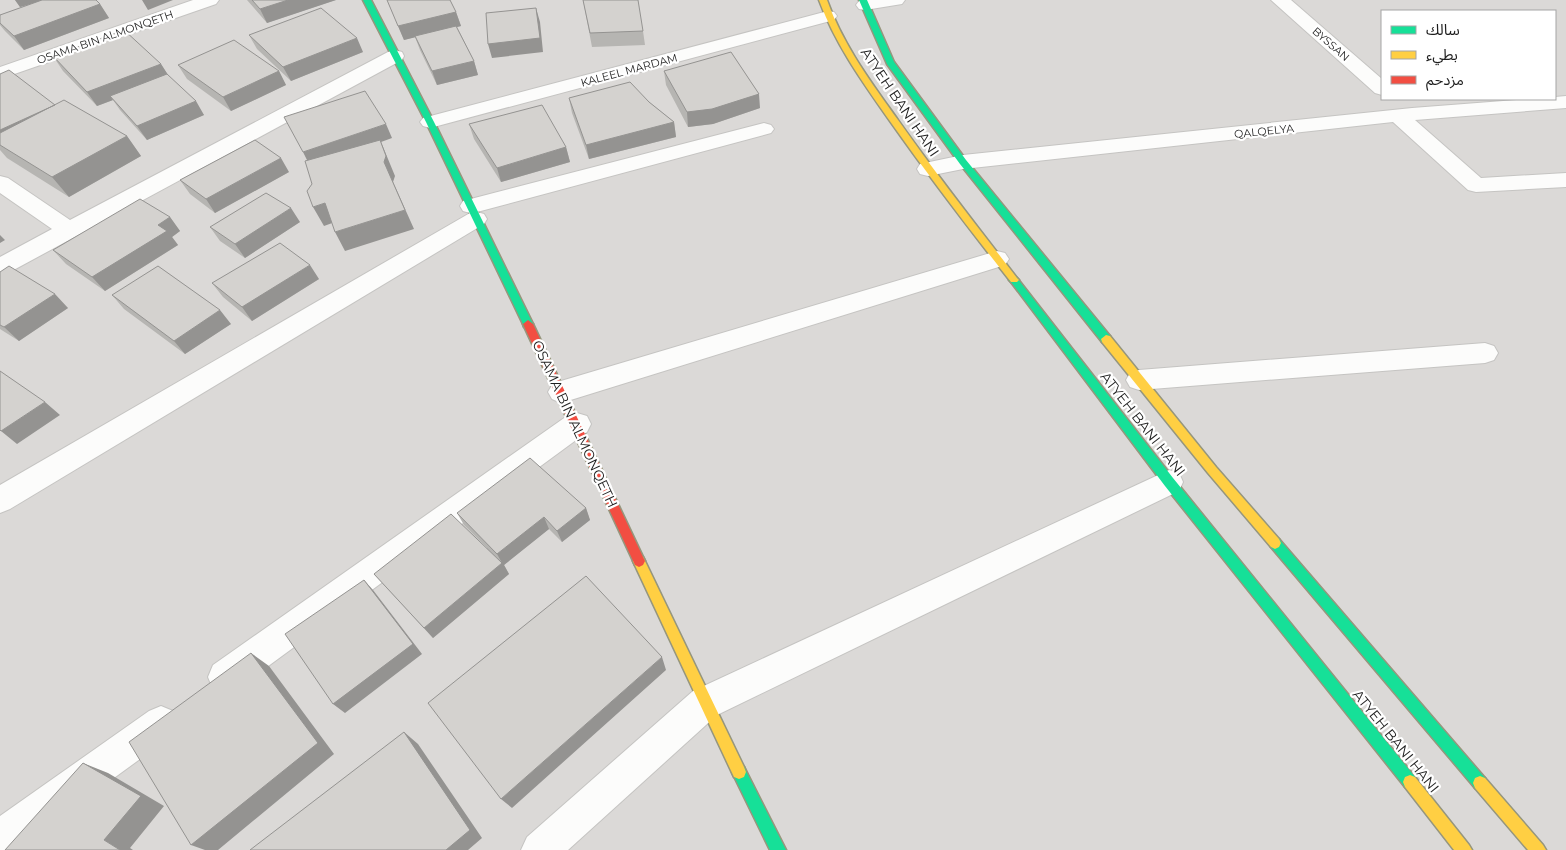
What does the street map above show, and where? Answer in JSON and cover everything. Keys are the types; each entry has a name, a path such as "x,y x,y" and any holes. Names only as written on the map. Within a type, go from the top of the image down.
{"main road":[{"name":"OSAMA BIN ALMONQETH","path":"367,0 394,56 430,122 577,424 705,703 778,850"},
{"path":"864,3 890,62 963,162 1212,470 1538,850"},
{"name":"ATYEH BANI HANI","path":"826,8 859,71 928,169 1169,482 1464,850"}],"street":[{"name":"OSAMA BIN ALMONQETH","path":"0,73 210,0"},
{"path":"864,3 896,0"},
{"name":"BYSSAN","path":"1280,0 1381,88"},
{"name":"KALEEL MARDAM","path":"430,122 826,8"},
{"path":"0,268 394,56"},
{"name":"QALQELYA","path":"928,169 963,162 1401,110 1566,102"},
{"path":"1401,110 1476,185 1566,180"},
{"path":"0,500 473,212 764,129"},
{"path":"0,183 69,230"},
{"path":"561,392 997,259"},
{"path":"1139,380 1485,353"},
{"path":"0,838 577,424"},
{"path":"540,850 705,703 1169,482"}],"shaded area":[{"path":"0,0 1566,0 1566,850 0,850"}],"building":[{"path":"42,0 96,0 100,4 14,36 0,23 0,15"},
{"path":"252,0 288,0 260,9"},
{"path":"387,0 450,0 456,12 398,26"},
{"path":"583,0 638,0 643,31 590,33"},
{"path":"321,8 357,38 283,67 249,35"},
{"path":"536,8 540,38 488,44 486,13"},
{"path":"456,26 474,61 432,71 415,36"},
{"path":"124,30 161,64 87,92 53,56"},
{"path":"234,40 279,71 223,97 178,65"},
{"path":"731,52 759,94 712,109 687,112 664,71"},
{"path":"9,70 55,105 0,130 0,74"},
{"path":"167,74 196,101 137,126 110,96"},
{"path":"630,82 649,102 674,122 586,145 569,98"},
{"path":"365,91 386,124 303,152 284,117"},
{"path":"64,100 127,136 52,177 0,145 0,133"},
{"path":"542,105 566,147 497,168 469,124"},
{"path":"255,140 281,158 206,199 180,180"},
{"path":"380,140 386,156 384,162 405,210 335,232 325,203 313,207 307,191 312,184 305,161"},
{"path":"266,193 291,208 235,244 210,227"},
{"path":"140,199 170,217 158,225 167,231 92,277 53,250"},
{"path":"280,243 310,265 242,307 212,283"},
{"path":"9,266 55,294 4,327 0,325 0,272"},
{"path":"158,266 220,310 174,341 112,295"},
{"path":"0,371 45,402 1,431 0,430"},
{"path":"530,458 586,508 557,531 544,517 497,554 457,513"},
{"path":"451,514 502,563 424,628 374,574"},
{"path":"586,576 662,657 501,799 428,703"},
{"path":"364,580 413,644 333,704 285,634"},
{"path":"251,653 318,743 191,845 129,742"},
{"path":"404,732 470,830 446,850 250,850"},
{"path":"83,763 141,796 104,840 120,850 5,850"}],"traffic: fast":[{"path":"367,0 430,122 528,324"},
{"path":"863,0 890,62 963,162 1106,339"},
{"path":"1014,280 1169,482 1410,782"},
{"path":"1275,543 1480,783"},
{"path":"739,772 778,850"}],"traffic: slow":[{"path":"823,0 835,30 860,72 934,176 1014,280"},
{"path":"1106,339 1212,470 1275,543"},
{"path":"639,561 739,772"},
{"path":"1410,782 1464,850"},
{"path":"1480,783 1538,850"}],"traffic: jam":[{"path":"528,324 639,561"}]}
